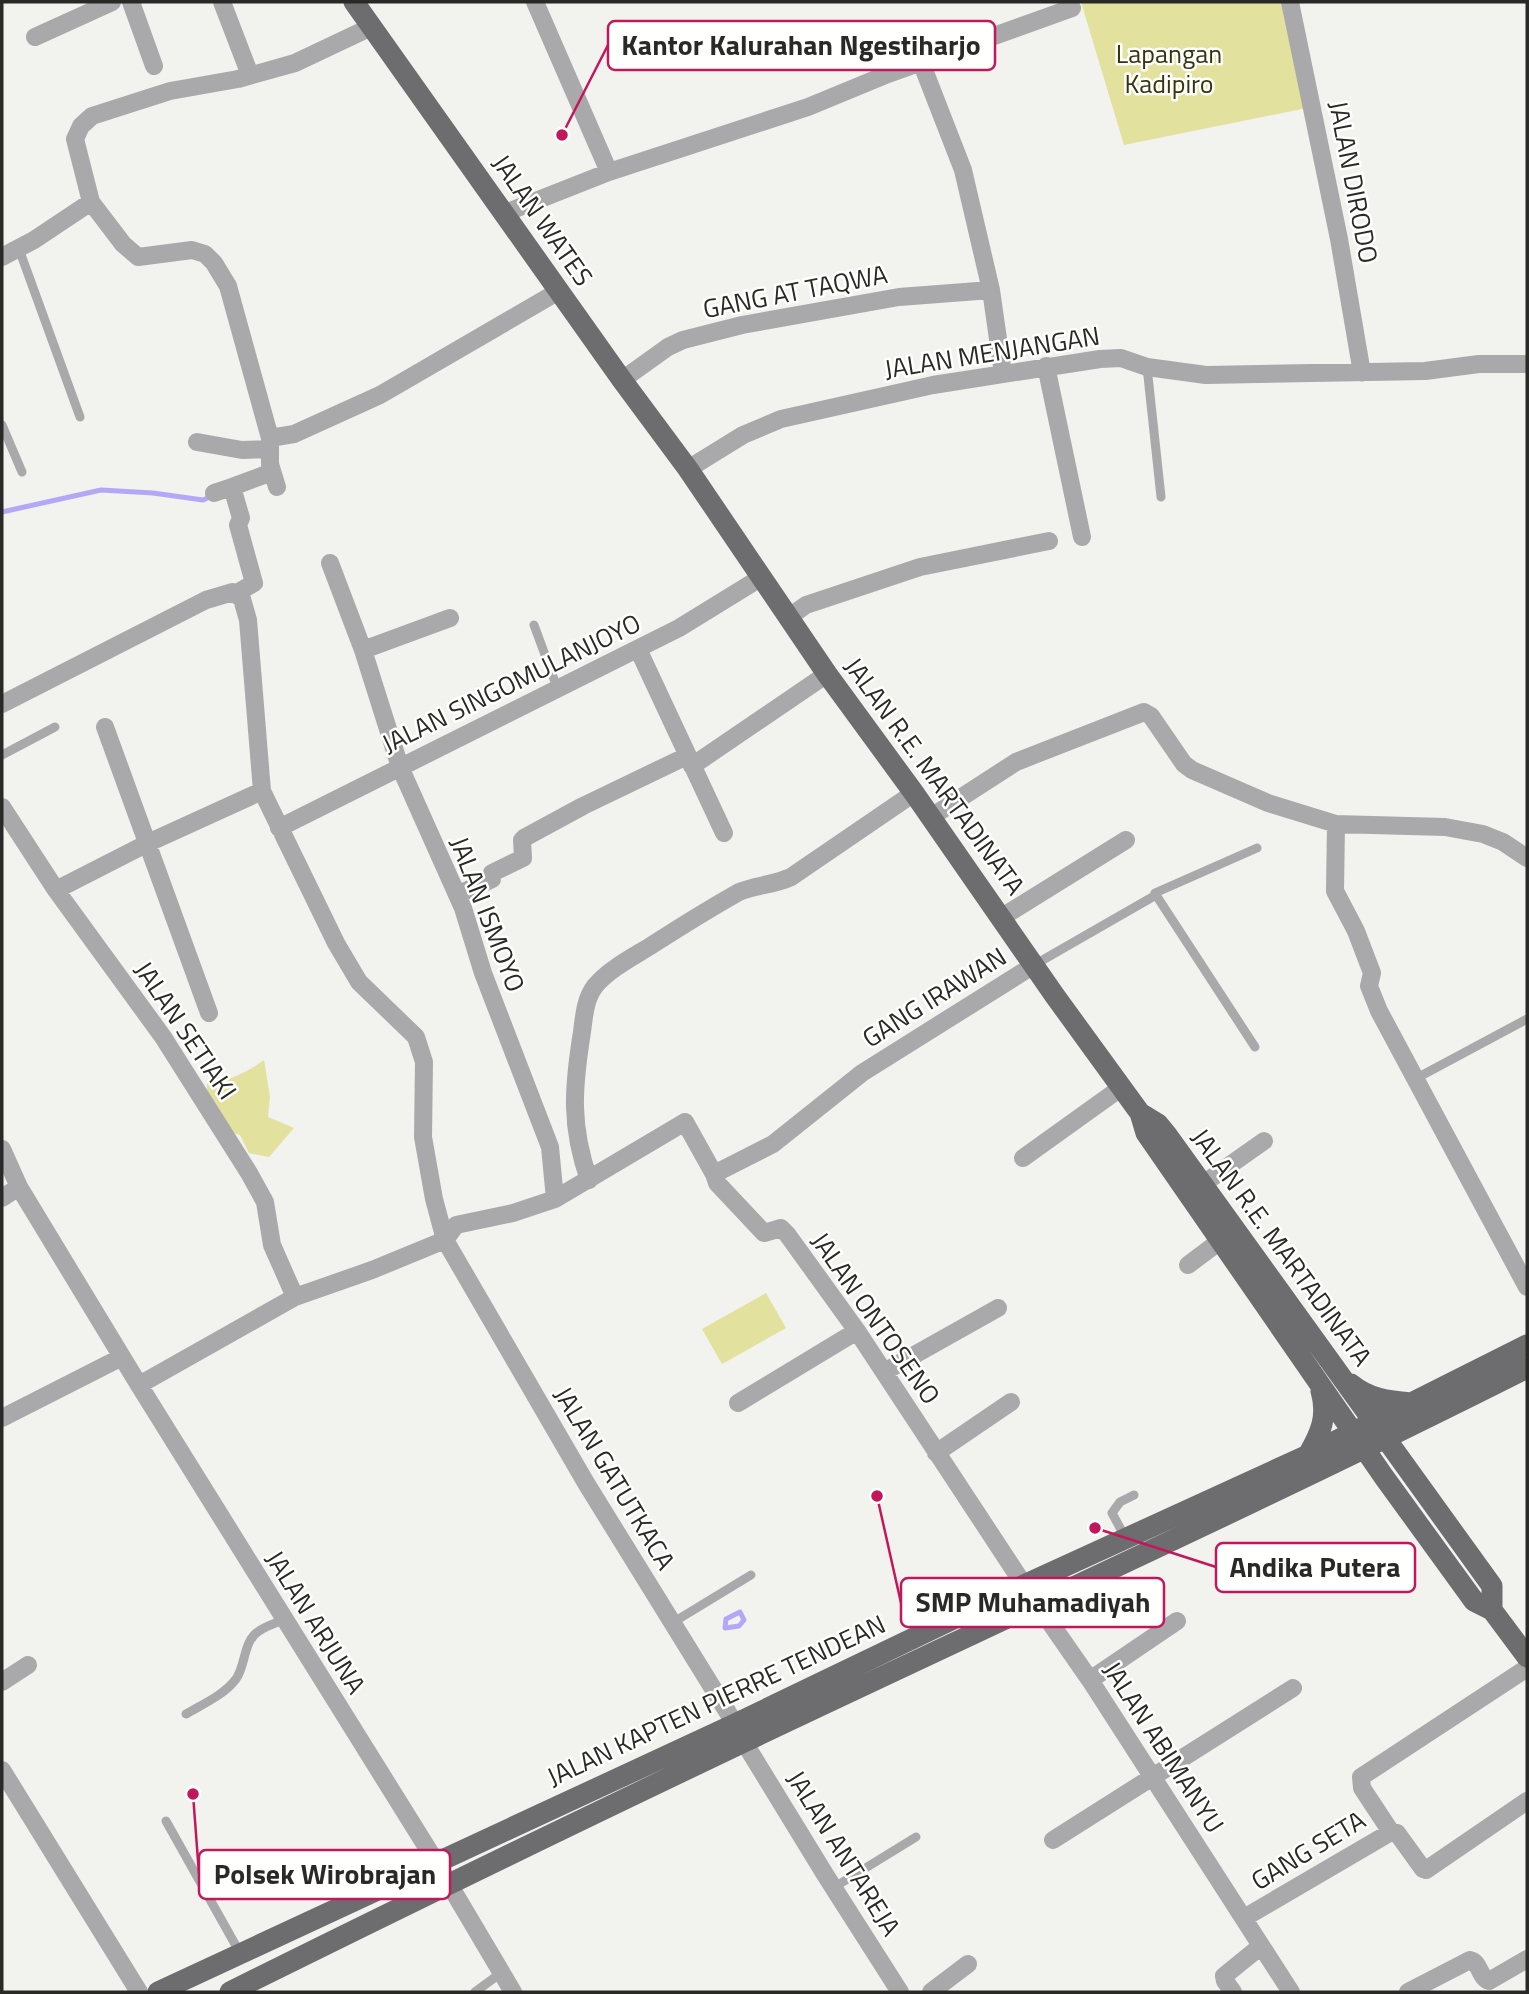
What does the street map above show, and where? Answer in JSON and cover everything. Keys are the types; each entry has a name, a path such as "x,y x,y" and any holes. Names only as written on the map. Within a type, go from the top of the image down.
{"main road":[{"name":"JALAN WATES","path":"354,2 688,469"},
{"name":"JALAN R.E. MARTADINATA","path":"688,469 827,674 1140,1112 1146,1133 1384,1477 1474,1601 1492,1610 1527,1657"},
{"name":"JALAN R.E. MARTADINATA","path":"1140,1112 1158,1124 1203,1184 1492,1586 1492,1610"},
{"path":"1379,1430 1411,1402 1527,1345"},
{"path":"1379,1430 1413,1425 1527,1368"},
{"path":"1341,1377 1361,1392 1376,1398 1411,1402"},
{"path":"1308,1455 1325,1418 1318,1382"},
{"path":"1403,1463 1402,1442 1413,1425"},
{"name":"JALAN KAPTEN PIERRE TENDEAN","path":"158,1992 436,1862 1038,1605 1328,1466 1359,1441 1379,1430"},
{"name":"JALAN KAPTEN PIERRE TENDEAN","path":"230,1992 449,1884 1024,1585 1308,1455 1359,1441"},
{"path":"1328,1466 1361,1466 1384,1477"}],"street":[{"path":"35,37 111,2"},
{"path":"131,2 154,66"},
{"path":"222,2 250,75"},
{"path":"535,2 609,172"},
{"name":"JALAN DIRODO","path":"1290,2 1339,239 1362,373"},
{"path":"505,213 609,172 808,107 1071,5"},
{"path":"276,454 228,286 214,263 205,254 192,250 138,257 123,244 91,202 75,139 80,126 92,116 170,91 295,63 371,27"},
{"path":"921,62 963,170 991,290 1003,374"},
{"path":"2,257 19,249 91,202"},
{"path":"214,493 232,487 276,454 559,290"},
{"name":"GANG AT TAQWA","path":"622,380 668,347 683,340 742,325 899,297 991,290"},
{"name":"JALAN MENJANGAN","path":"688,469 743,435 781,419 933,385 1046,366 1121,358 1147,367 1206,375 1425,371 1479,364 1527,364"},
{"path":"1046,366 1082,537"},
{"path":"197,442 276,454"},
{"path":"2,704 206,600 255,586 238,525 241,518 232,487"},
{"path":"789,617 806,605 920,567 1049,541"},
{"name":"JALAN ISMOYO","path":"330,563 363,650 400,767 457,895 483,972 550,1147 555,1199"},
{"name":"JALAN SINGOMULANJOYO","path":"279,828 679,628 762,577"},
{"name":"JALAN GATUTKACA","path":"237,593 245,606 248,620 262,791 336,943 359,982 416,1037 424,1062 424,1137 434,1199 445,1240 571,1459 740,1733"},
{"path":"363,650 450,618"},
{"path":"638,649 724,833"},
{"path":"457,895 492,879 492,873 523,859 524,838 583,806 690,761 827,674"},
{"path":"931,817 1016,762 1143,712 1151,716 1192,770 1268,803 1336,824 1445,827 1483,834 1503,842 1527,858"},
{"path":"105,727 209,1013"},
{"path":"57,890 148,843 262,791"},
{"path":"589,1180 580,1155 574,1086 586,1009 591,992 598,983 622,964 739,892 791,877 914,793"},
{"name":"JALAN SETIAKI","path":"2,807 57,890 163,1037 249,1173 265,1202 272,1245 295,1297"},
{"path":"1336,824 1335,891 1356,931 1372,973 1369,986 1379,1011 1527,1287"},
{"path":"1002,918 1126,840"},
{"name":"GANG IRAWAN","path":"714,1174 774,1144 862,1073 1034,965"},
{"path":"1023,1158 1122,1087"},
{"name":"JALAN ONTOSENO","path":"445,1240 456,1226 476,1219 513,1213 555,1199 684,1122 717,1183 729,1198 764,1233 781,1228 787,1234 884,1372 1024,1585"},
{"path":"1203,1184 1264,1141"},
{"name":"JALAN ARJUNA","path":"2,1149 19,1187 122,1357 436,1862 513,1992"},
{"path":"2,1198 19,1187"},
{"path":"139,1385 295,1297 372,1270 445,1240"},
{"path":"1188,1265 1220,1241"},
{"path":"884,1372 998,1308"},
{"path":"737,1403 856,1331"},
{"path":"2,1418 122,1357"},
{"path":"936,1453 1011,1402"},
{"name":"JALAN ABIMANYU","path":"1024,1585 1153,1776 1291,1992"},
{"path":"1090,1680 1177,1621"},
{"path":"2,1682 28,1665"},
{"path":"1391,1832 1362,1788 1361,1777 1527,1668"},
{"path":"1053,1840 1293,1688"},
{"name":"JALAN ANTAREJA","path":"740,1733 833,1888 900,1992"},
{"path":"2,1770 139,1992"},
{"name":"GANG SETA","path":"1244,1918 1391,1832 1397,1833 1426,1870 1527,1801"},
{"path":"1233,1992 1224,1976 1261,1946"},
{"path":"1408,1992 1470,1960 1476,1963 1489,1981 1527,1959"},
{"path":"931,1992 968,1964"}],"lane":[{"path":"19,249 80,417"},
{"path":"1147,367 1161,497"},
{"path":"2,425 22,472"},
{"path":"534,625 558,690"},
{"path":"2,755 55,727"},
{"path":"1034,965 1156,895 1155,893 1257,848"},
{"path":"1156,895 1255,1047"},
{"path":"1415,1079 1527,1019"},
{"path":"1126,1539 1112,1513 1120,1502 1134,1495"},
{"path":"672,1623 751,1575"},
{"path":"186,1713 215,1697 234,1682 244,1666 252,1637 284,1620"},
{"path":"166,1821 240,1953"},
{"path":"833,1888 916,1837"},
{"path":"475,1992 501,1973"}],"green space":[{"name":"Lapangan Kadipiro","path":"1081,2 1283,2 1312,107 1124,145"},
{"path":"264,1060 270,1097 268,1117 294,1128 269,1157 249,1153 240,1135 220,1129 207,1091 207,1083 237,1076"},
{"path":"766,1293 786,1328 722,1364 702,1329"}],"waterway":[{"path":"2,512 101,490 203,500 212,496"},
{"path":"740,1612 744,1620 739,1626 725,1628 726,1619 740,1612"}],"place":[{"name":"Kantor Kalurahan Ngestiharjo","path":"562,135"},
{"name":"SMP Muhamadiyah","path":"877,1496"},
{"name":"Andika Putera","path":"1095,1528"},
{"name":"Polsek Wirobrajan","path":"193,1794"}]}
